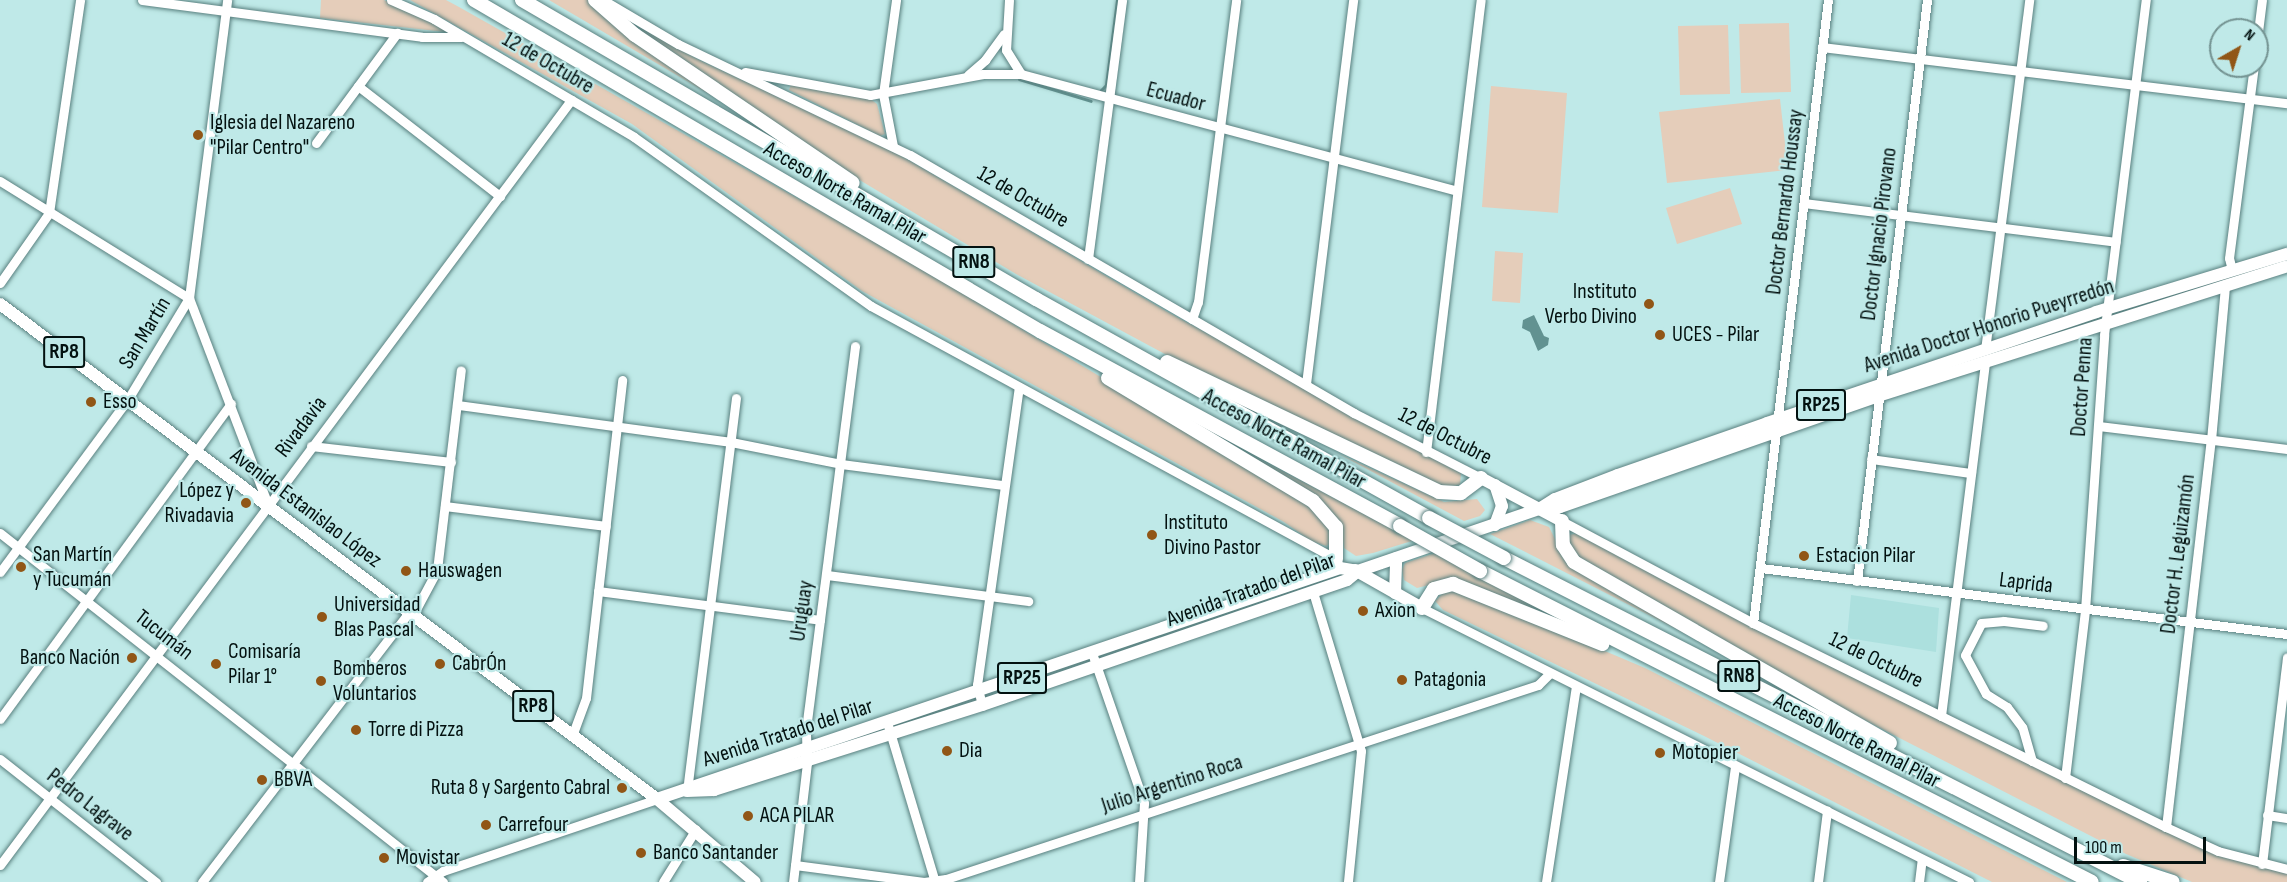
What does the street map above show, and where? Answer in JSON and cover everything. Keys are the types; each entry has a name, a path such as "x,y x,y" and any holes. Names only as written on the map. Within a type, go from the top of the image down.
{"highway":[{"path":"461,0 533,34"},
{"name":"Acceso Norte Ramal Pilar","path":"474,0 1040,331 1480,571 1722,697 2092,882"},
{"name":"Acceso Norte Ramal Pilar","path":"522,0 1036,299 1429,518 2140,882"},
{"path":"595,0 635,35 831,167 898,217"},
{"path":"1036,299 1432,490 1455,494 1481,478"},
{"path":"1040,331 1108,377 1312,501 1336,527 1336,559"},
{"path":"1562,520 1563,545 1574,562 1923,762 1973,795"},
{"path":"1422,608 1434,589 1444,584 1456,585 1722,697"},
{"path":"2077,851 2173,882"},
{"path":"2070,871 2086,882"}],"main road":[{"name":"Avenida Doctor Honorio Pueyrredón","path":"1985,356 2107,309 2287,254"},
{"name":"Avenida Doctor Honorio Pueyrredón","path":"1358,571 1495,525 1539,509 1607,479 1780,419 1985,356 2106,323 2287,266"},
{"name":"Avenida Estanislao López","path":"0,304 657,799 696,829 755,882"},
{"name":"Avenida Doctor Honorio Pueyrredón","path":"1539,509 1560,507 1779,432 1879,390"},
{"name":"12 de Octubre","path":"1481,478 1562,520"},
{"path":"1495,484 1503,506 1495,525"},
{"path":"1395,593 1396,558"},
{"name":"12 de Octubre","path":"1336,559 1422,608"},
{"name":"Avenida Tratado del Pilar","path":"657,799 687,791 710,779 806,756 889,728 978,693 1340,568 1358,571"},
{"name":"Avenida Tratado del Pilar","path":"889,728 982,705 1097,667 1347,580 1358,571"}],"street":[{"path":"0,283 49,213 80,0"},
{"path":"142,0 227,5 397,33 461,37"},
{"name":"12 de Octubre","path":"391,0 434,20 634,137 852,294 1336,559"},
{"name":"12 de Octubre","path":"603,0 734,70 893,146 1305,384 1426,452 1481,478"},
{"path":"893,146 883,94 896,0"},
{"path":"1009,0 1006,29 1009,58 1021,74"},
{"path":"1088,259 1111,100 1122,0"},
{"path":"1192,319 1198,302 1236,0"},
{"path":"1305,384 1353,0"},
{"path":"1426,452 1481,0"},
{"name":"Doctor Bernardo Houssay","path":"1753,623 1779,432 1803,202 1828,0"},
{"name":"Doctor Ignacio Pirovano","path":"1857,580 1928,0"},
{"path":"1941,716 2029,0"},
{"name":"Doctor Penna","path":"2066,778 2085,610 2107,309 2146,0"},
{"path":"2260,18 2262,0"},
{"name":"San Martín","path":"0,572 128,399 189,298 227,5"},
{"path":"966,77 990,54 1006,29"},
{"path":"316,143 397,33"},
{"path":"1822,47 2287,103"},
{"path":"990,54 1009,58"},
{"path":"990,54 990,66 999,73 1009,58"},
{"name":"Ecuador","path":"734,70 870,95 966,77 999,73 1021,74 1332,160 1457,191"},
{"path":"2232,270 2229,258 2253,78"},
{"path":"783,94 790,79"},
{"path":"358,86 500,196"},
{"name":"Rivadavia","path":"0,865 310,446 571,100"},
{"path":"0,181 189,298 231,403 268,505"},
{"path":"1803,202 2116,242"},
{"name":"Doctor H. Leguizamón","path":"2166,827 2211,440 2225,285"},
{"name":"Uruguay","path":"793,882 820,620 855,346"},
{"path":"202,882 411,614 435,579 446,506 461,370"},
{"path":"572,736 586,698 622,380"},
{"path":"982,705 978,693 988,596 1002,485 1019,387"},
{"path":"687,791 712,606 736,398"},
{"path":"0,719 231,403"},
{"path":"458,405 731,442 841,464 1002,485"},
{"path":"2099,426 2287,449"},
{"path":"310,446 451,462"},
{"path":"1871,459 1971,473"},
{"path":"446,506 606,526"},
{"name":"12 de Octubre","path":"1562,520 1753,623 2166,827 2218,851 2287,869"},
{"name":"Tucumán","path":"0,533 294,763 430,879 443,882"},
{"name":"Laprida","path":"1761,568 2287,634"},
{"path":"827,575 1028,601"},
{"path":"598,591 820,620"},
{"path":"1313,592 1360,744 1348,882"},
{"name":"12 de Octubre","path":"1422,608 1969,882"},
{"path":"2032,761 2022,727 2007,707 1986,694 1965,655 1981,623 2004,621 2043,626"},
{"path":"1092,653 1145,812 1139,882"},
{"path":"2262,864 2266,815 2287,658"},
{"name":"Julio Argentino Roca","path":"795,865 935,882 1538,685 1550,673"},
{"path":"1546,882 1576,686"},
{"path":"889,728 935,882"},
{"name":"Pedro Lagrave","path":"0,759 156,882"},
{"path":"1719,882 1735,766"},
{"name":"RP25","path":"430,879 657,799"},
{"path":"1818,882 1827,811"},
{"path":"2266,815 2287,818"},
{"path":"663,882 696,829"},
{"path":"1919,882 1922,859"}],"shaded area":[{"path":"321,0 384,0 446,28 445,32 320,18"},
{"path":"410,0 446,0 914,264 1301,498 1329,521 1331,543 1326,546 1311,541 1284,522 862,291 632,124"},
{"path":"549,0 589,0 731,107"},
{"path":"1789,23 1791,92 1741,93 1739,24"},
{"path":"1728,25 1730,94 1680,95 1678,26"},
{"path":"643,29 697,59 888,148 1166,311 1456,469 1461,474 1460,485 1442,488 1230,389 1016,274 843,170 641,32"},
{"path":"791,84 869,98 877,104 885,134 880,136 789,90"},
{"path":"1491,86 1567,93 1558,213 1482,207"},
{"path":"1780,99 1788,170 1667,183 1659,112"},
{"path":"1730,188 1742,224 1677,244 1666,208"},
{"path":"1495,251 1523,253 1520,303 1492,301"},
{"path":"1534,315 1544,336 1549,338 1548,345 1538,351 1530,332 1522,328 1523,320"},
{"path":"1224,441 1415,540 1356,556 1344,548 1341,527"},
{"path":"1337,453 1444,502 1477,499 1485,510 1480,516 1464,521"},
{"path":"1530,520 1549,527 1568,565 1735,659 1490,534"},
{"path":"1578,533 2214,852 2287,873 2287,882 2192,882 2126,854 1839,707 1585,564 1567,547 1569,535"},
{"path":"1438,552 1596,636 1441,582 1417,588 1404,580 1402,570 1405,563"},
{"path":"1448,588 1482,599 1645,668 2067,882 1992,882 1704,736 1443,610 1435,601"},
{"path":"1851,595 1939,608 1936,652 1847,638"}],"waterway":[{"path":"1101,90 1106,85 1117,0"},
{"path":"1019,79 1091,101"}],"place":[{"name":"Iglesia del Nazareno \"Pilar Centro\"","path":"198,135"},
{"name":"Instituto Verbo Divino","path":"1649,304"},
{"name":"UCES - Pilar","path":"1660,335"},
{"name":"Esso","path":"91,402"},
{"name":"López y Rivadavia","path":"246,503"},
{"name":"Instituto Divino Pastor","path":"1152,535"},
{"name":"Estacion Pilar","path":"1804,556"},
{"name":"San Martín y Tucumán","path":"21,567"},
{"name":"Hauswagen","path":"406,571"},
{"name":"Axion","path":"1363,611"},
{"name":"Universidad Blas Pascal","path":"322,617"},
{"name":"Banco Nación","path":"132,658"},
{"name":"Comisaría Pilar 1°","path":"216,664"},
{"name":"CabrÓn","path":"440,664"},
{"name":"Patagonia","path":"1402,680"},
{"name":"Bomberos Voluntarios","path":"321,681"},
{"name":"Torre di Pizza","path":"356,730"},
{"name":"Dia","path":"947,751"},
{"name":"Motopier","path":"1660,753"},
{"name":"BBVA","path":"262,780"},
{"name":"Ruta 8 y Sargento Cabral","path":"622,788"},
{"name":"ACA PILAR","path":"748,816"},
{"name":"Carrefour","path":"486,825"},
{"name":"Banco Santander","path":"641,853"},
{"name":"Movistar","path":"384,858"}]}
